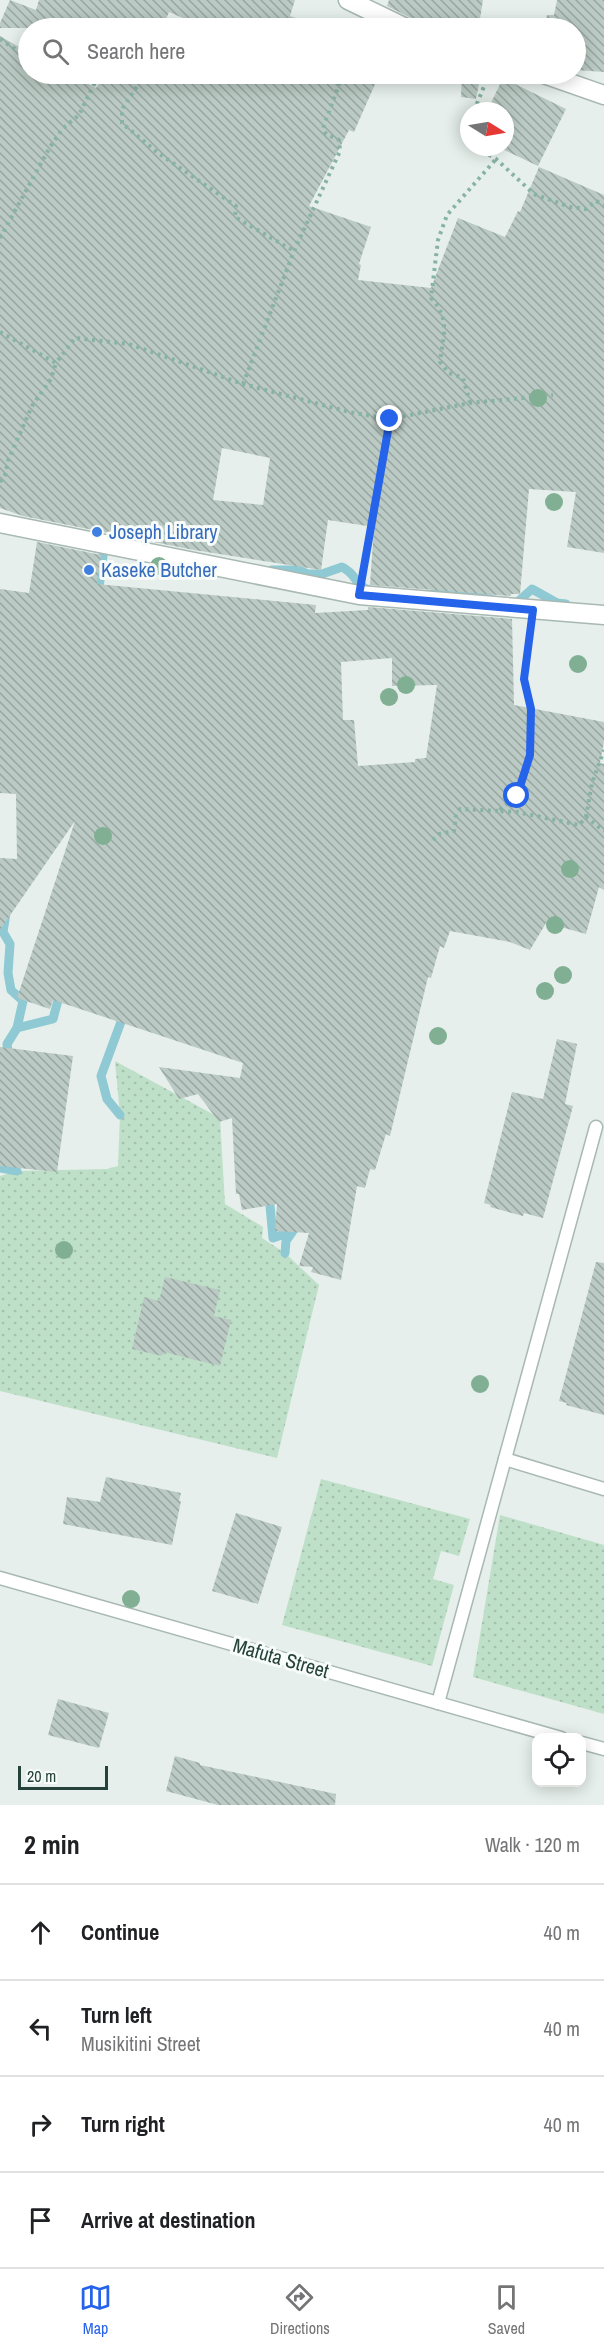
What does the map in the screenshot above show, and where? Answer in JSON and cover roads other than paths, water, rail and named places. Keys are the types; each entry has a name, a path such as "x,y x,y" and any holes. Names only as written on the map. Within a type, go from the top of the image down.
{"street":[{"path":"358,2 382,18"},
{"path":"574,84 604,94"},
{"path":"0,523 359,595 604,615"}],"lane":[{"path":"438,1703 596,1127"},
{"path":"505,1459 604,1489"},
{"name":"Mafuta Street","path":"0,1578 547,1733"},
{"path":"586,1744 604,1749"}],"waterway":[{"path":"98,596 104,548"},
{"path":"272,570 299,570 308,574 322,574 342,567 351,573 360,585 369,590"},
{"path":"513,606 532,589 557,603 566,604"},
{"path":"429,595 451,590 459,594 478,595 491,599"},
{"path":"6,913 3,932 10,944 8,973 11,990 23,1001 17,1028"},
{"path":"9,1058 7,1044 17,1028 53,1019 61,989"},
{"path":"120,1115 107,1099 101,1076 125,1011"},
{"path":"1,1155 1,1168 17,1171"},
{"path":"269,1195 273,1238 293,1231 286,1241 285,1253"}],"place":[{"name":"Joseph Library","path":"97,532"},
{"name":"Kaseke Butcher","path":"89,570"}]}
